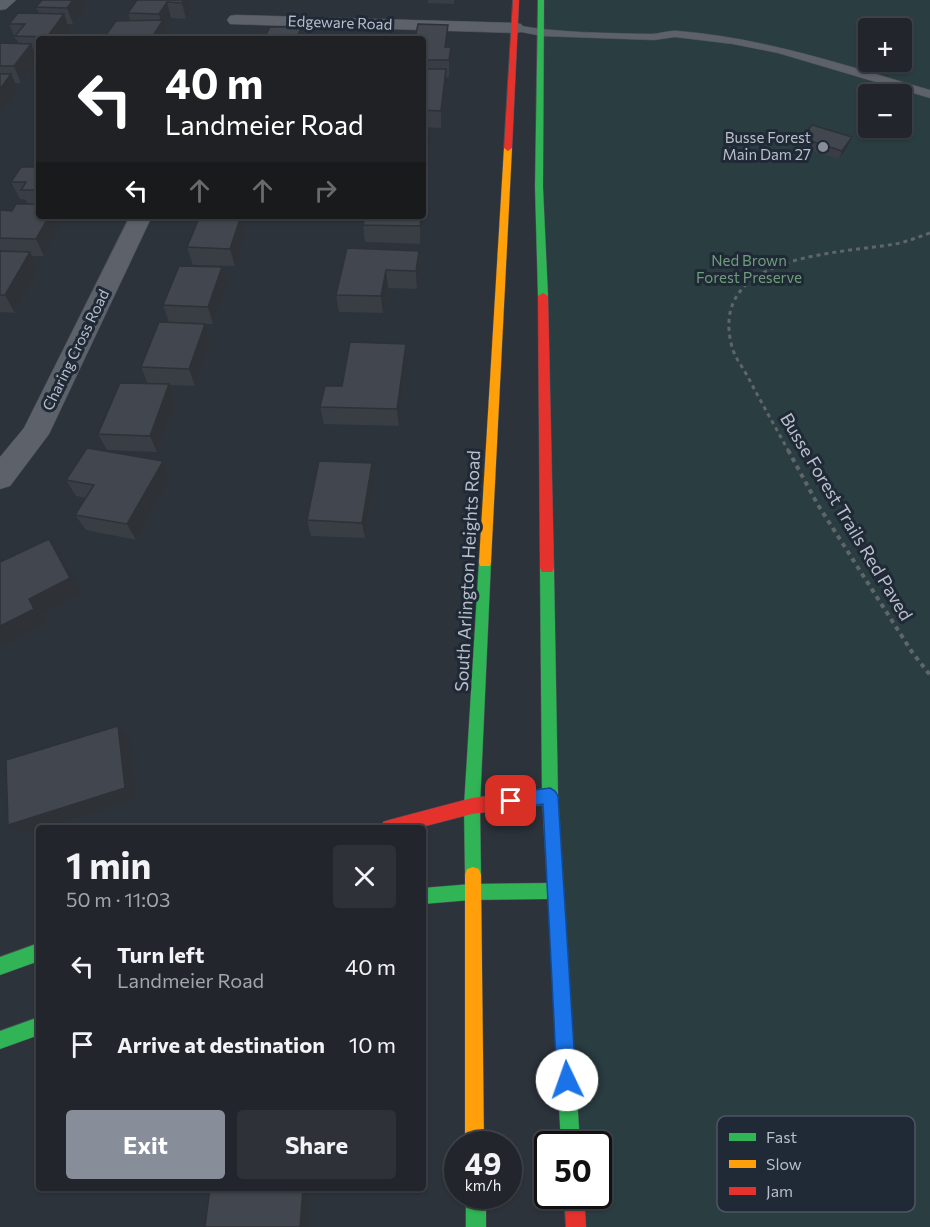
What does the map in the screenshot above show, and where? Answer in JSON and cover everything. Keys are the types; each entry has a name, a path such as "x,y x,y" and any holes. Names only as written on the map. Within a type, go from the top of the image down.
{"main road":[{"name":"South Arlington Heights Road","path":"475,1131 472,806 516,0"},
{"path":"541,0 539,187 544,315 550,796 570,1131"},
{"path":"400,825 472,806 550,796"},
{"path":"426,896 471,892 555,891"},
{"path":"0,966 36,953"},
{"path":"0,1040 36,1027"},
{"path":"476,1209 476,1227"},
{"path":"575,1209 576,1227"}],"street":[{"path":"0,5 8,0"},
{"path":"228,36 244,0"},
{"name":"Edgeware Road","path":"236,21 515,28"},
{"name":"Charing Cross Road","path":"0,478 35,434 140,219"}],"lane":[{"path":"515,28 654,37 675,34 733,41 780,50 930,94"}],"path":[{"name":"Busse Forest Trails Red Paved","path":"930,233 897,244 795,259 752,277 731,301 727,330 732,348 818,505 912,652 930,675"}],"green space":[{"name":"Ned Brown Forest Preserve","path":"541,0 930,0 930,1227 576,1227 575,1209 612,1209 612,1131 570,1131 554,856"}],"building":[{"path":"42,0 73,0 67,8 36,7"},
{"path":"137,0 183,0 182,3 167,2 159,14 128,13"},
{"path":"18,13 64,14 48,36 15,36 25,24 9,24"},
{"path":"163,20 153,36 106,35 116,21"},
{"path":"418,24 448,25 445,47 451,47 449,60 426,60 426,36 416,36"},
{"path":"270,27 301,27 298,36 266,36"},
{"path":"0,43 31,44 14,66 0,66"},
{"path":"426,69 446,69 441,111 426,110"},
{"path":"0,74 11,74 0,89"},
{"path":"812,125 852,137 842,151 802,138"},
{"path":"426,131 429,131 426,153"},
{"path":"36,166 36,190 21,190 26,182 11,182 21,167"},
{"path":"16,204 36,204 36,219 47,219 36,239 0,238 0,210 12,211"},
{"path":"199,219 240,219 230,249 187,247"},
{"path":"364,219 421,219 420,226 363,225"},
{"path":"347,248 419,251 416,271 386,270 381,296 336,295"},
{"path":"0,251 30,252 5,295 0,295"},
{"path":"179,266 222,267 208,307 163,305"},
{"path":"159,322 205,324 189,369 141,367"},
{"path":"350,342 406,344 397,409 320,407 325,386 342,386"},
{"path":"120,383 169,384 150,436 98,434"},
{"path":"87,448 163,461 127,524 75,515 94,485 66,480"},
{"path":"319,461 372,463 362,523 307,520"},
{"path":"49,539 70,578 29,599 34,609 0,626 0,562"},
{"path":"118,726 125,788 8,825 6,760"},
{"path":"210,1191 303,1191 300,1227 205,1227"}],"traffic: fast":[{"path":"541,0 539,187 543,296"},
{"path":"473,875 472,806 485,562"},
{"path":"547,568 550,796 570,1131"},
{"path":"426,896 471,892 555,891"},
{"path":"0,966 36,953"},
{"path":"0,1040 36,1027"},
{"path":"476,1209 476,1227"}],"traffic: slow":[{"path":"485,562 508,148"},
{"path":"473,875 475,1131"}],"traffic: jam":[{"path":"508,148 516,0"},
{"path":"543,296 547,568"},
{"path":"400,825 472,806 550,796"},
{"path":"575,1209 576,1227"}],"place":[{"name":"Busse Forest Main Dam 27","path":"823,147"}],"route":[{"path":"511,801 550,796 567,1080"}]}
